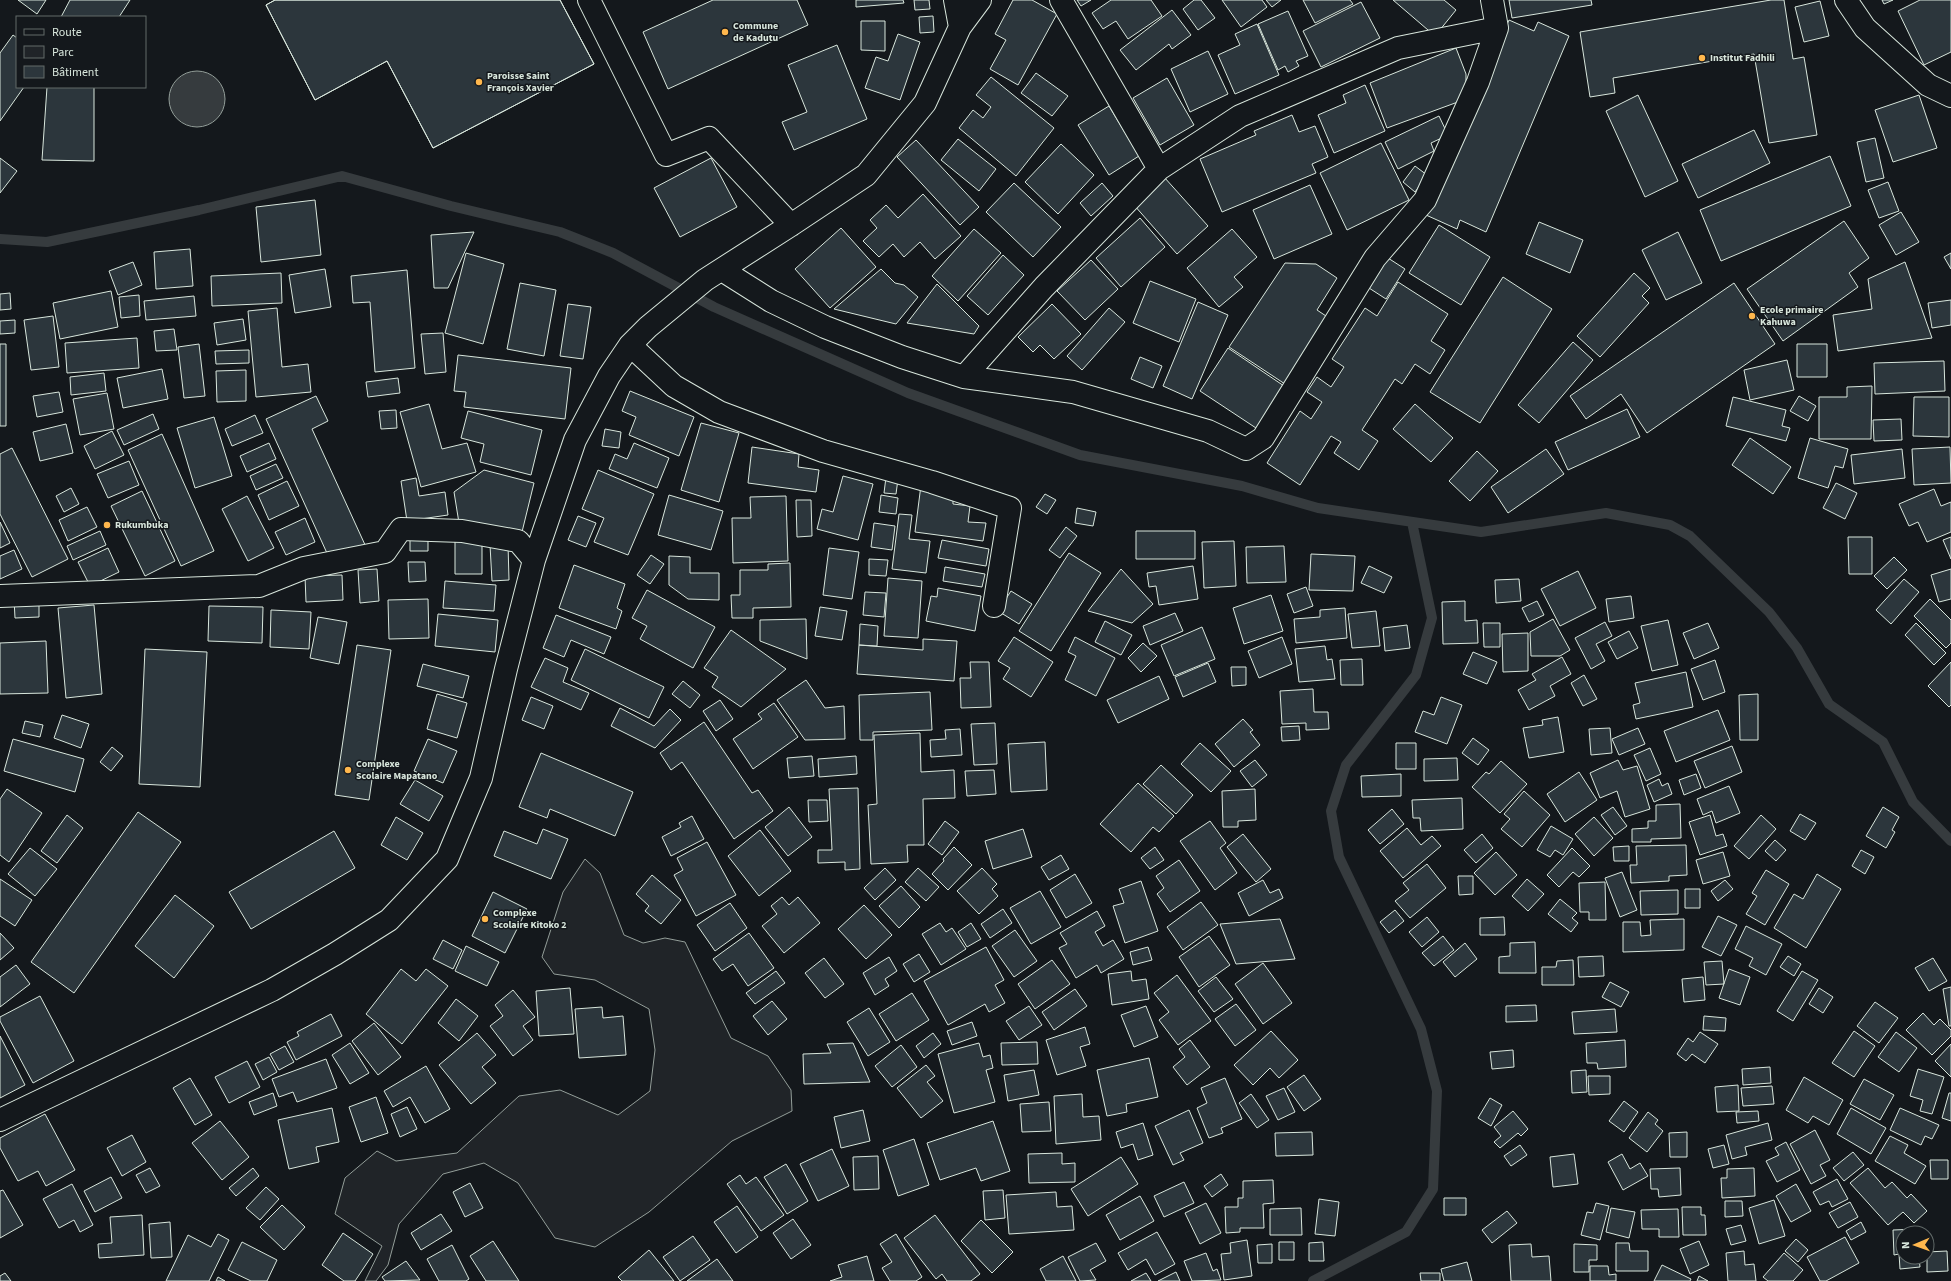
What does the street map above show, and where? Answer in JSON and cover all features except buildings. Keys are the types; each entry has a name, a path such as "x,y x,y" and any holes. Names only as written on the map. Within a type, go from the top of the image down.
{"street":[{"path":"589,0 666,155 708,138 792,225"},
{"path":"955,0 960,27"},
{"path":"0,1120 272,990 389,920 447,859 481,778 506,669 534,560 575,440 609,376 630,345 648,327 713,275 792,225 866,175 925,102 960,27 980,0"},
{"path":"1061,0 1159,169"},
{"path":"713,275 825,327 902,357 964,377 1073,392 1208,431 1246,449 1263,438 1375,258 1425,200 1478,82 1497,28 1492,0"},
{"path":"1846,0 1865,28 1928,85 1951,96"},
{"path":"964,377 1044,287 1159,169 1240,116 1398,48 1497,28"},
{"path":"630,345 674,386 719,412 823,451 932,482 1010,508 994,606"},
{"path":"0,596 259,586 304,568 385,552 402,529 462,531 518,542 534,560"}],"green space":[{"path":"585,859 600,873 624,935 643,943 665,938 685,942 731,1038 768,1056 791,1090 792,1111 732,1141 649,1212 595,1247 555,1238 518,1183 484,1163 443,1174 399,1224 388,1265 376,1281 365,1281 382,1246 335,1214 345,1178 377,1151 396,1161 457,1153 519,1096 560,1090 618,1115 650,1091 655,1050 649,1009 595,980 554,974 542,957 563,892"}],"shaded area":[{"path":"197,71 208,73 217,79 223,88 225,99 223,110 217,119 208,125 197,127 186,125 177,119 171,110 169,99 171,88 177,79 186,73"}],"waterway":[{"path":"0,239 47,242 199,210 342,176 451,206 560,232 613,253 714,307 908,393 1080,455 1242,486 1318,508 1481,532 1606,513 1670,525 1690,536 1769,612 1797,648 1829,704 1883,742 1913,802 1951,841"},
{"path":"1313,1281 1406,1232 1433,1189 1437,1091 1421,1029 1339,857 1331,811 1346,765 1416,675 1432,618 1412,522"}],"place":[{"name":"Commune de Kadutu","path":"725,32"},
{"name":"Institut Fadhili","path":"1702,58"},
{"name":"Paroisse Saint François Xavier","path":"479,82"},
{"name":"Ecole primaire Kahuwa","path":"1752,316"},
{"name":"Rukumbuka","path":"107,525"},
{"name":"Complexe Scolaire Mapatano","path":"348,770"},
{"name":"Complexe Scolaire Kitoko 2","path":"485,919"}]}
